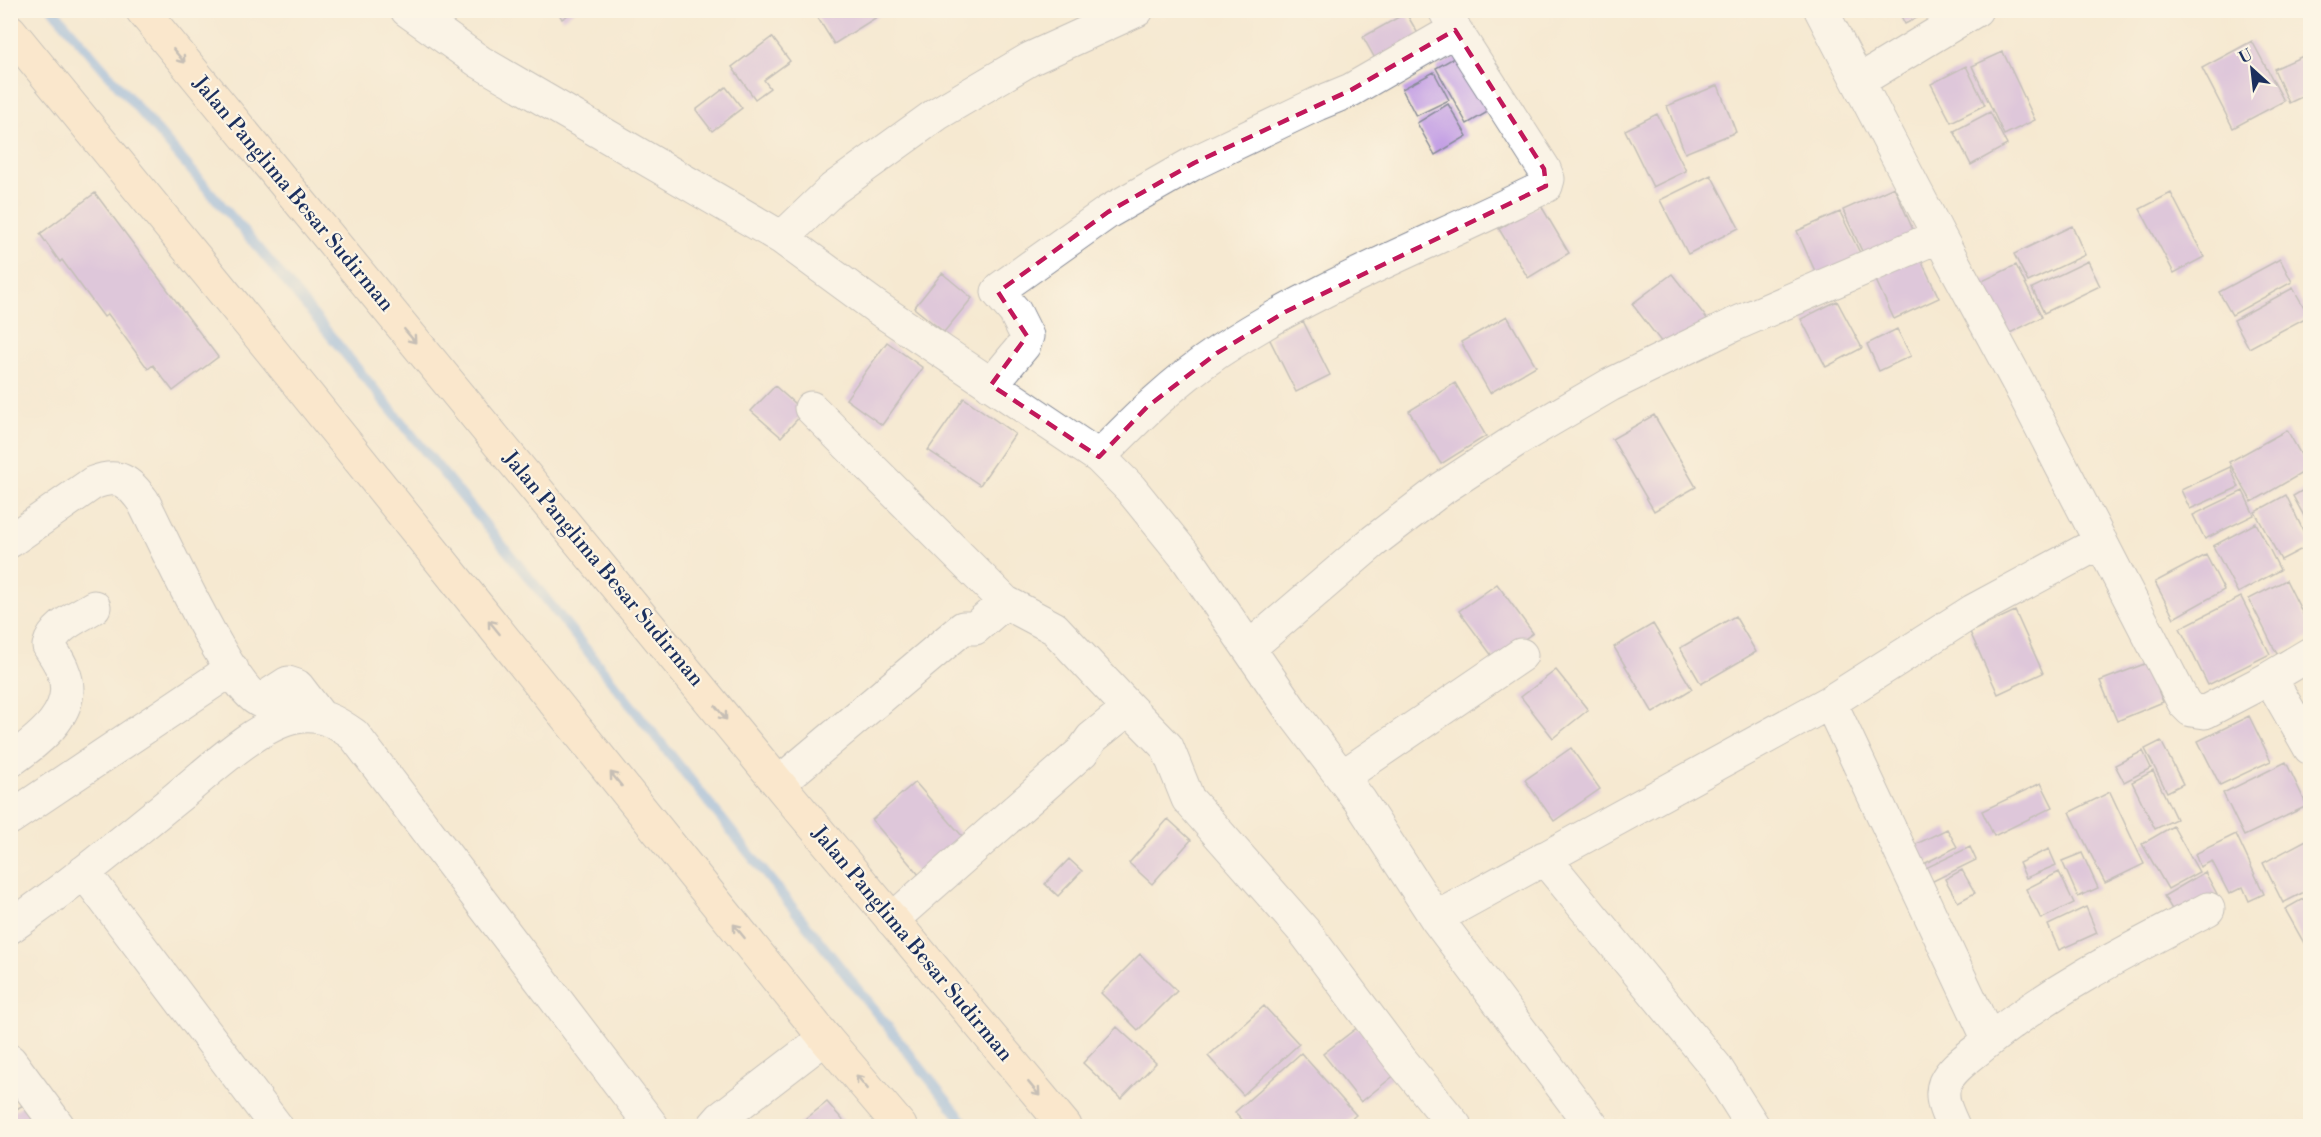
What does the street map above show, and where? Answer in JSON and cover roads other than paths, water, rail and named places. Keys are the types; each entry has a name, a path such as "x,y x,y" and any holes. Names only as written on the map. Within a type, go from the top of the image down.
{"main road":[{"name":"Jalan Panglima Besar Sudirman","path":"142,10 778,783 1065,1126"},
{"path":"10,31 271,350 825,1038 900,1126"}],"street":[{"path":"408,10 480,62 782,238 876,307 1099,458 1130,488 1186,557 1291,710 1342,777 1436,918 1592,1126"},
{"path":"782,238 833,189 937,114 1030,59 1137,10"},
{"path":"1821,10 2019,384 2184,703 2191,710 2205,712 2310,654"},
{"path":"1859,81 1976,10"},
{"path":"991,385 1024,345 1027,336 1015,312 998,292 1001,288 1108,212 1194,162 1351,90 1450,20 1544,169 1548,179 1546,186 1379,264 1285,312 1217,353 1148,407 1099,458"},
{"path":"1249,648 1374,541 1443,488 1521,437 1610,386 1723,330 1939,236"},
{"path":"811,408 1005,602 1054,628 1167,747 1188,799 1304,931 1400,1059 1455,1126"},
{"path":"10,541 93,483 104,478 121,479 131,486 143,501 206,627 232,669 254,698 260,700 288,683 297,686 320,716"},
{"path":"1436,918 1830,702 1973,611 2101,542"},
{"path":"778,783 963,628 975,628 1005,602"},
{"path":"10,761 54,724 63,707 66,691 64,672 50,646 51,638 60,628 94,607"},
{"path":"1342,777 1521,655"},
{"path":"10,818 232,669"},
{"path":"2270,678 2310,748"},
{"path":"1830,702 1989,1040"},
{"path":"892,920 1082,752 1092,738 1129,708"},
{"path":"13,916 84,872 244,743 286,720 296,717 320,716 337,722 354,735 651,1126"},
{"path":"1544,858 1715,1066 1753,1126"},
{"path":"84,872 276,1126"},
{"path":"1953,1126 1944,1104 1946,1082 1954,1070 1989,1040 2052,993 2120,954 2208,909"},
{"path":"711,1124 825,1038"},
{"path":"10,1061 58,1126"}],"waterway":[{"path":"53,10 261,251 534,584 967,1126"}]}
